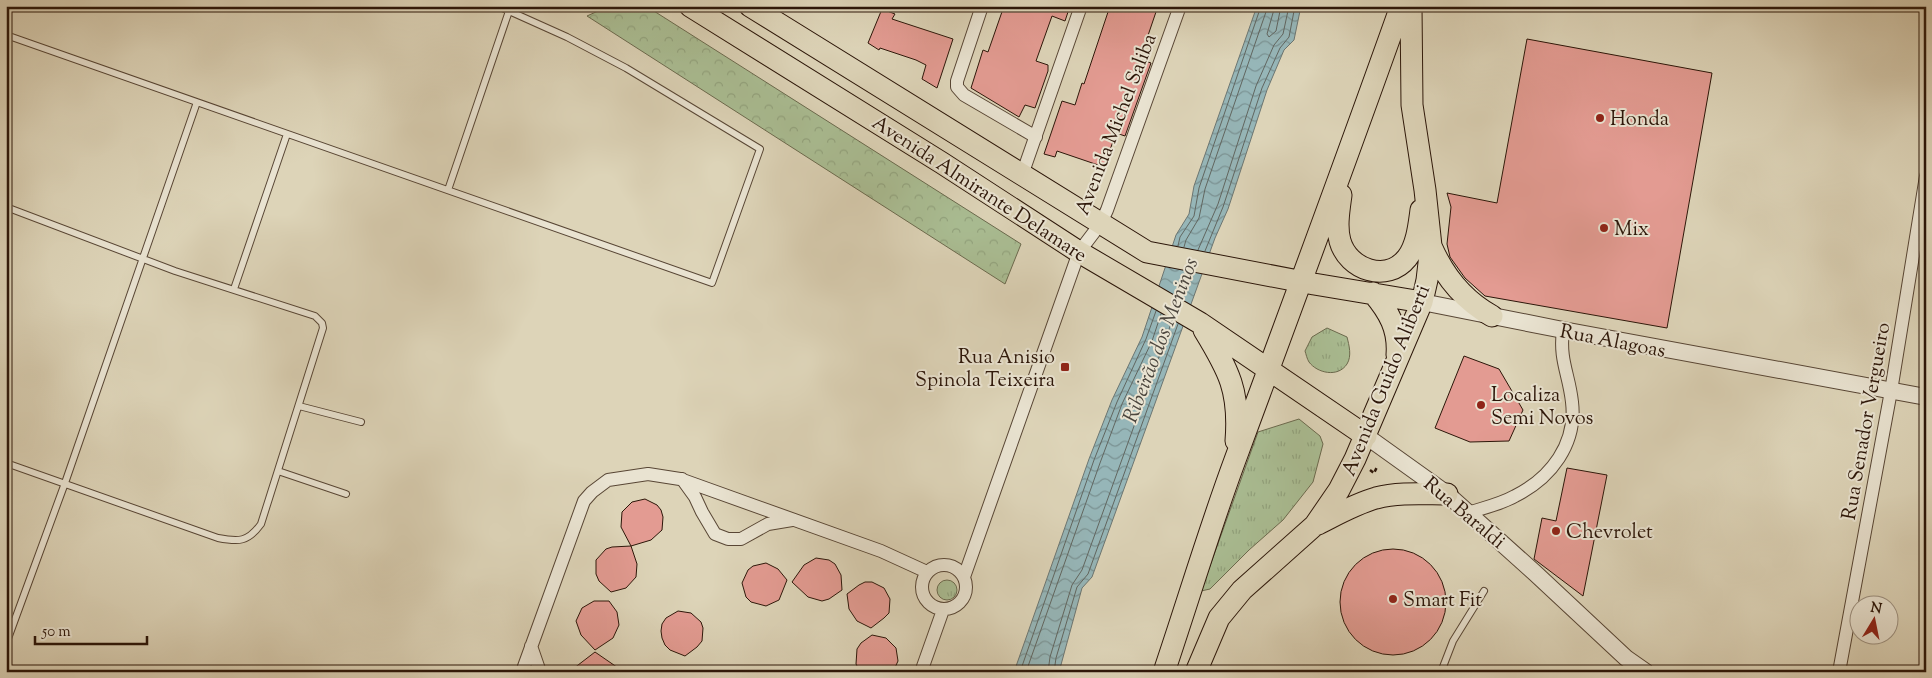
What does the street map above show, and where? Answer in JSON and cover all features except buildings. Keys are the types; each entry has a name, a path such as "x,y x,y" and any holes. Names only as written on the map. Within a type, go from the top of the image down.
{"main road":[{"name":"Avenida Almirante Delamare","path":"690,6 935,158 1079,252 1199,322 1270,370"},
{"path":"1164,672 1234,462 1344,168 1401,6"},
{"name":"Avenida Guido Aliberti","path":"1196,672 1219,618 1242,590 1315,525 1339,490 1366,436 1422,302 1428,280 1431,246 1412,104 1411,6"},
{"name":"Avenida Almirante Delamare","path":"749,7 960,135 1022,176 1147,252 1301,281"},
{"path":"1344,168 1339,237 1354,263 1370,271 1381,272 1390,270 1408,256 1416,235 1425,190"},
{"path":"1431,246 1441,266 1456,288 1479,308 1492,316"},
{"name":"Rua Alagoas","path":"1301,281 1422,302"},
{"path":"1373,293 1388,311 1395,326 1397,340 1396,365"},
{"path":"1199,322 1223,361 1234,386 1238,415 1234,462"},
{"name":"Rua Baraldi","path":"1270,370 1366,436"},
{"path":"1315,525 1375,498 1412,494 1446,494"}],"street":[{"path":"982,6 957,81 957,87 964,95 1036,137"},
{"path":"1022,176 1082,6"},
{"name":"Avenida Michel Saliba","path":"964,577 1079,252 1101,223 1180,6"},
{"name":"Rua Senador Vergueiro","path":"1839,672 1891,391 1926,176"},
{"name":"Rua Alagoas","path":"1422,302 1926,397"},
{"path":"1468,513 1515,496 1536,483 1548,474 1563,453 1571,429 1573,411 1571,393 1561,352 1563,330"},
{"name":"Rua Baraldi","path":"1366,436 1446,494 1626,658 1646,672"},
{"path":"522,672 584,500 608,480 648,474 682,479 881,551 927,572"},
{"path":"682,479 695,497 714,534 728,539 741,539 768,524 795,520"},
{"path":"939,565 954,567 964,577 966,584 963,599 958,605 943,610 924,600 921,585 927,572 939,565"},
{"path":"921,672 943,610"},
{"path":"531,646 540,672"}],"lane":[{"path":"6,35 712,283 760,149 626,68 498,6"},
{"path":"448,190 509,11"},
{"path":"6,644 65,483 197,102"},
{"path":"234,289 287,134"},
{"path":"6,207 175,271 315,316 322,323 323,328 261,524 254,534 247,539 233,541 218,538 6,463"},
{"path":"299,406 361,422"},
{"path":"278,471 346,494"},
{"path":"1441,672 1453,641 1484,591"}],"path":[{"path":"1369,469 1374,473 1377,467"}],"green space":[{"path":"609,6 646,6 1021,244 1005,284 587,16"},
{"path":"1327,328 1347,337 1350,354 1347,364 1338,371 1333,372 1322,371 1313,366 1308,361 1305,351 1312,337"},
{"path":"1299,419 1320,436 1323,444 1313,482 1283,520 1249,550 1210,589 1201,591 1258,432"},
{"path":"947,580 954,583 957,590 954,597 947,600 940,597 937,590 940,583"}],"water":[{"name":"Ribeirão dos Meninos","path":"1257,6 1301,6 1294,40 1284,50 1267,90 1228,209 1215,238 1092,577 1082,588 1059,672 1014,672 1089,459 1112,400 1142,337 1176,235 1189,214 1194,186"}],"place":[{"name":"Honda","path":"1600,118"},
{"name":"Mix","path":"1604,228"},
{"name":"Rua Anisio Spinola Teixeira","path":"1065,367"},
{"name":"Localiza Semi Novos","path":"1481,405"},
{"name":"Chevrolet","path":"1556,531"},
{"name":"Smart Fit","path":"1393,599"}]}
